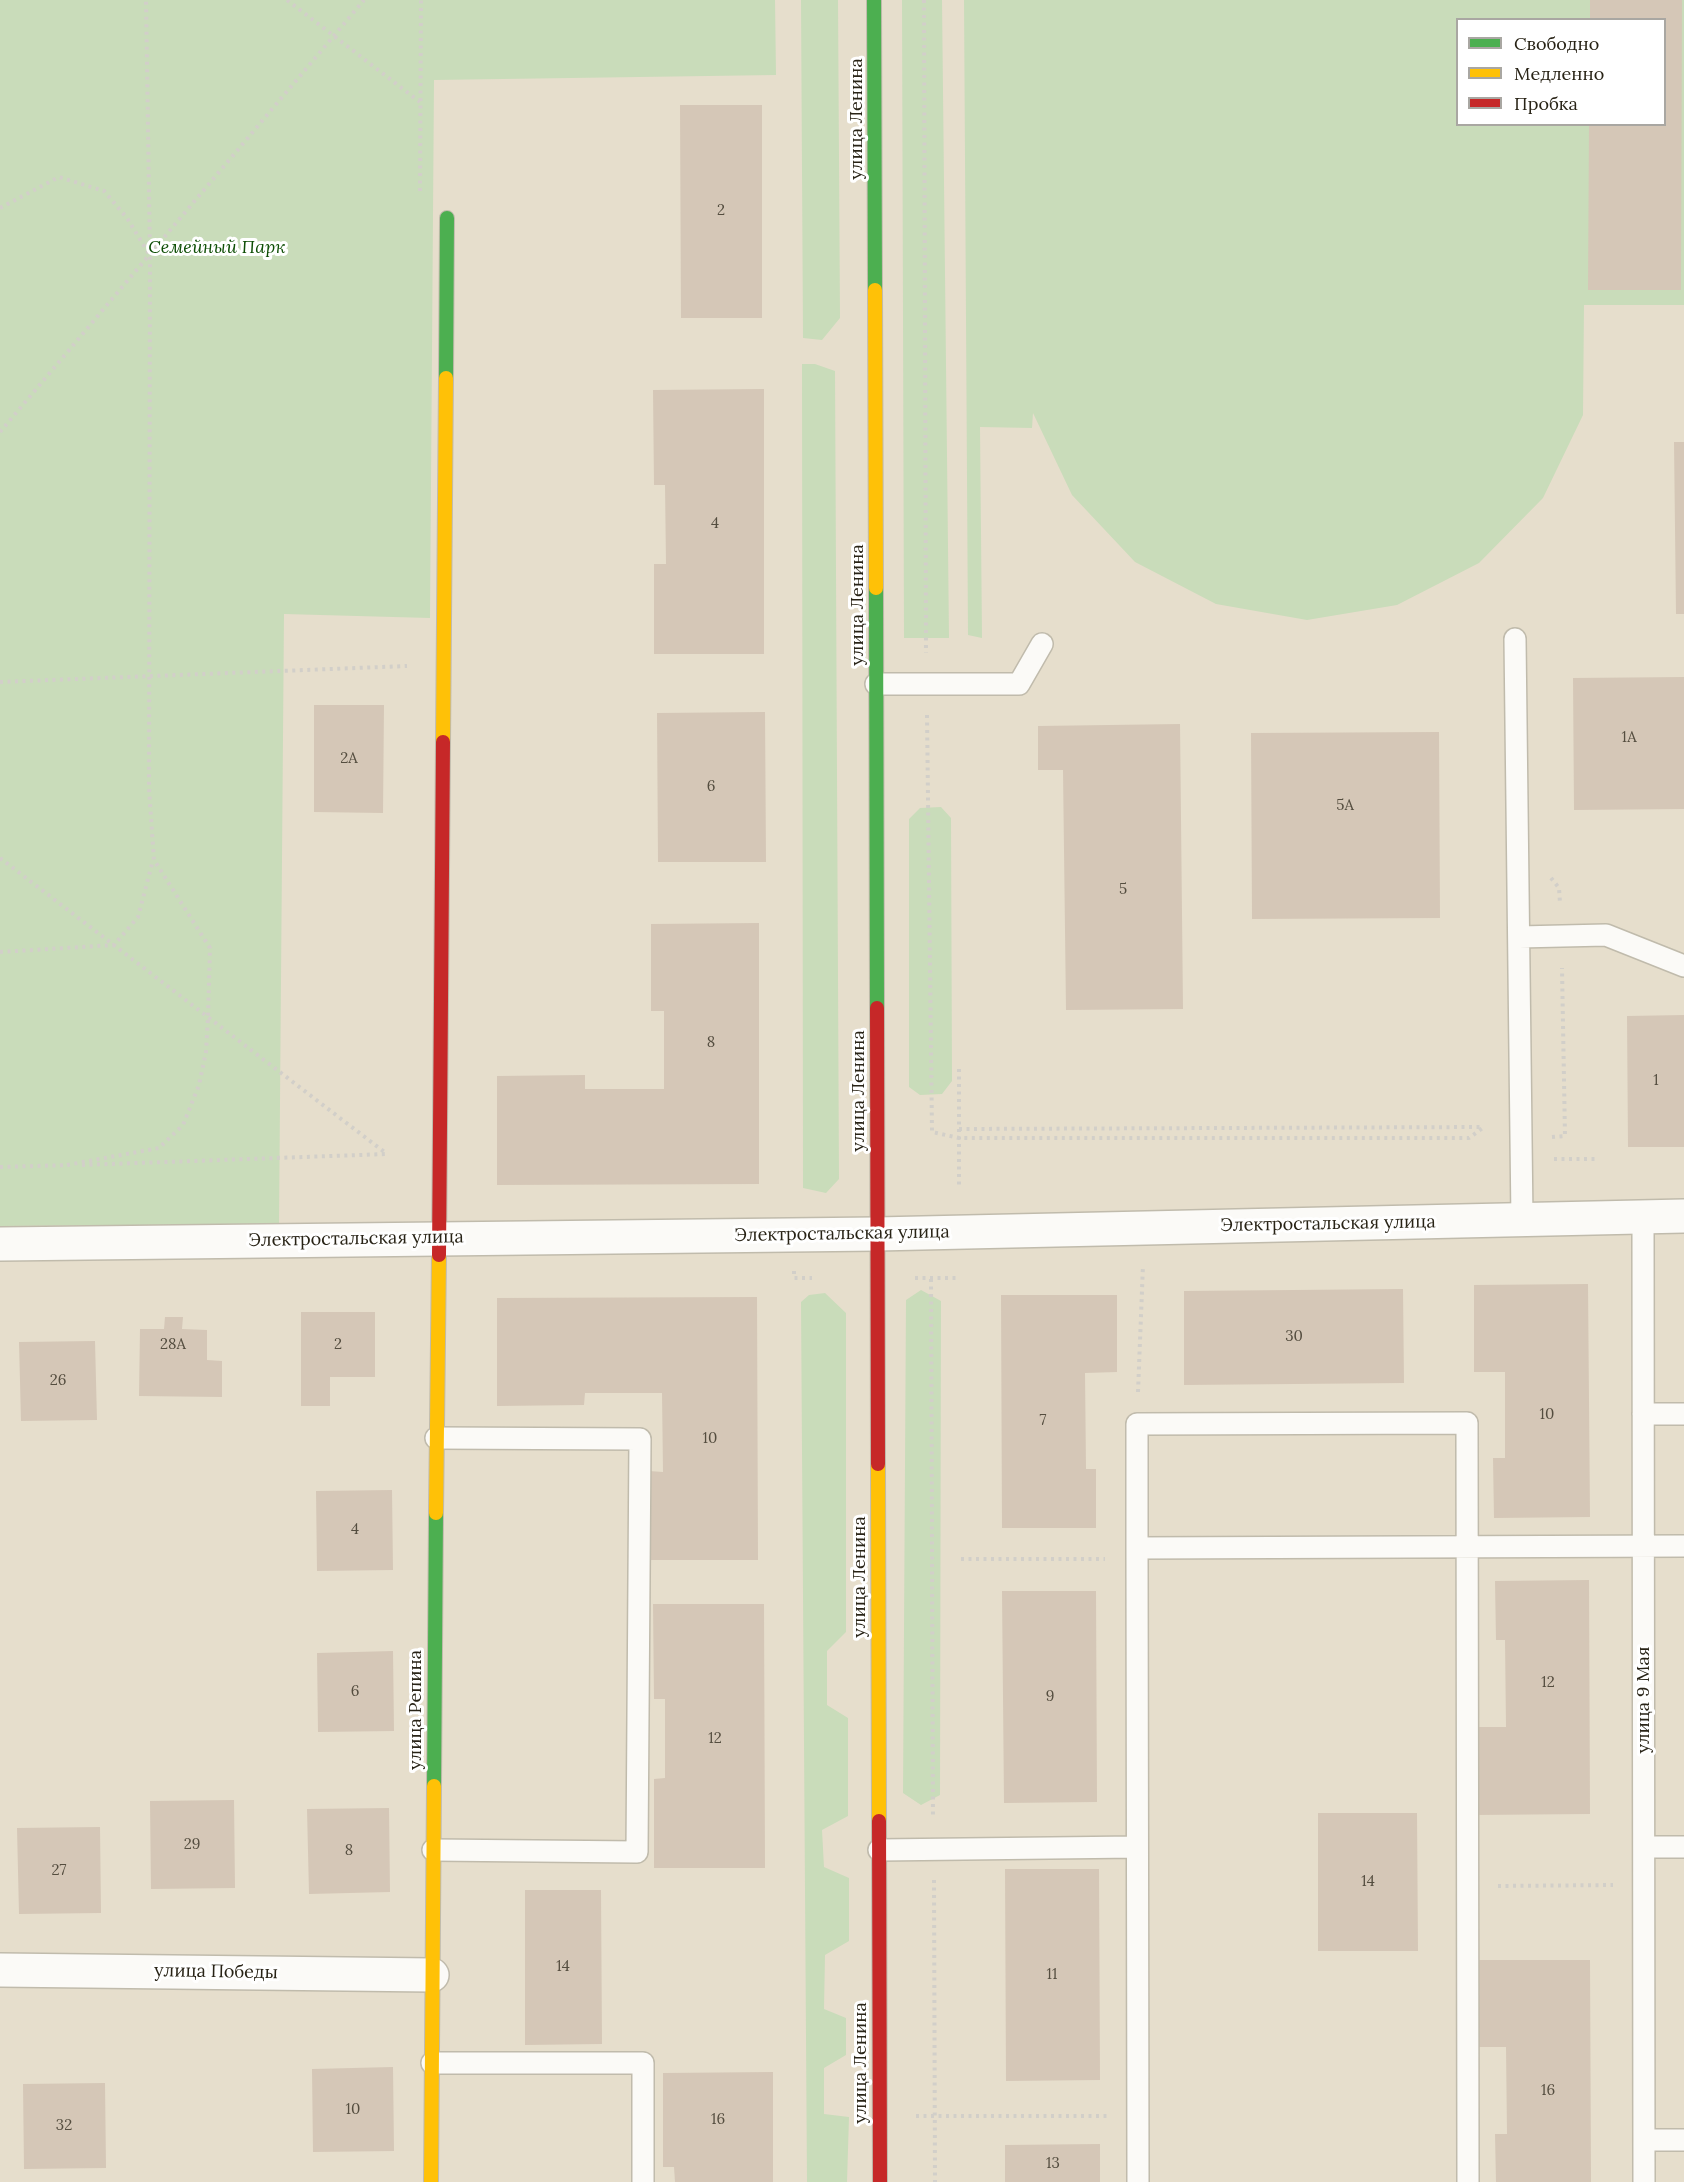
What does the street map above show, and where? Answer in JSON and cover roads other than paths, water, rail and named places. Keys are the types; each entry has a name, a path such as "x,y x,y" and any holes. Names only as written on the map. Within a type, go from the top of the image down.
{"street":[{"name":"улица Ленина","path":"874,0 880,2182"},
{"name":"улица Репина","path":"431,2182 447,219"},
{"name":"Электростальская улица","path":"0,1244 877,1234 1684,1216"},
{"name":"улица Победы","path":"0,1970 432,1975"}],"lane":[{"path":"1515,639 1522,1220"},
{"path":"876,684 1019,684 1042,644"},
{"path":"1519,937 1606,935 1684,966"},
{"name":"улица 9 Мая","path":"1643,1217 1644,2182"},
{"path":"1643,1414 1684,1414"},
{"path":"1138,2182 1137,1424 1467,1423 1468,2182"},
{"path":"433,1850 637,1851 640,1451 640,1439 436,1438"},
{"path":"1137,1553 1684,1546"},
{"path":"879,1850 1136,1847"},
{"path":"1644,1847 1684,1847"},
{"path":"432,2063 643,2063 643,2182"},
{"path":"1644,2140 1684,2140"}],"park label":[{"name":"Семейный Парк","path":"217,248"}]}
